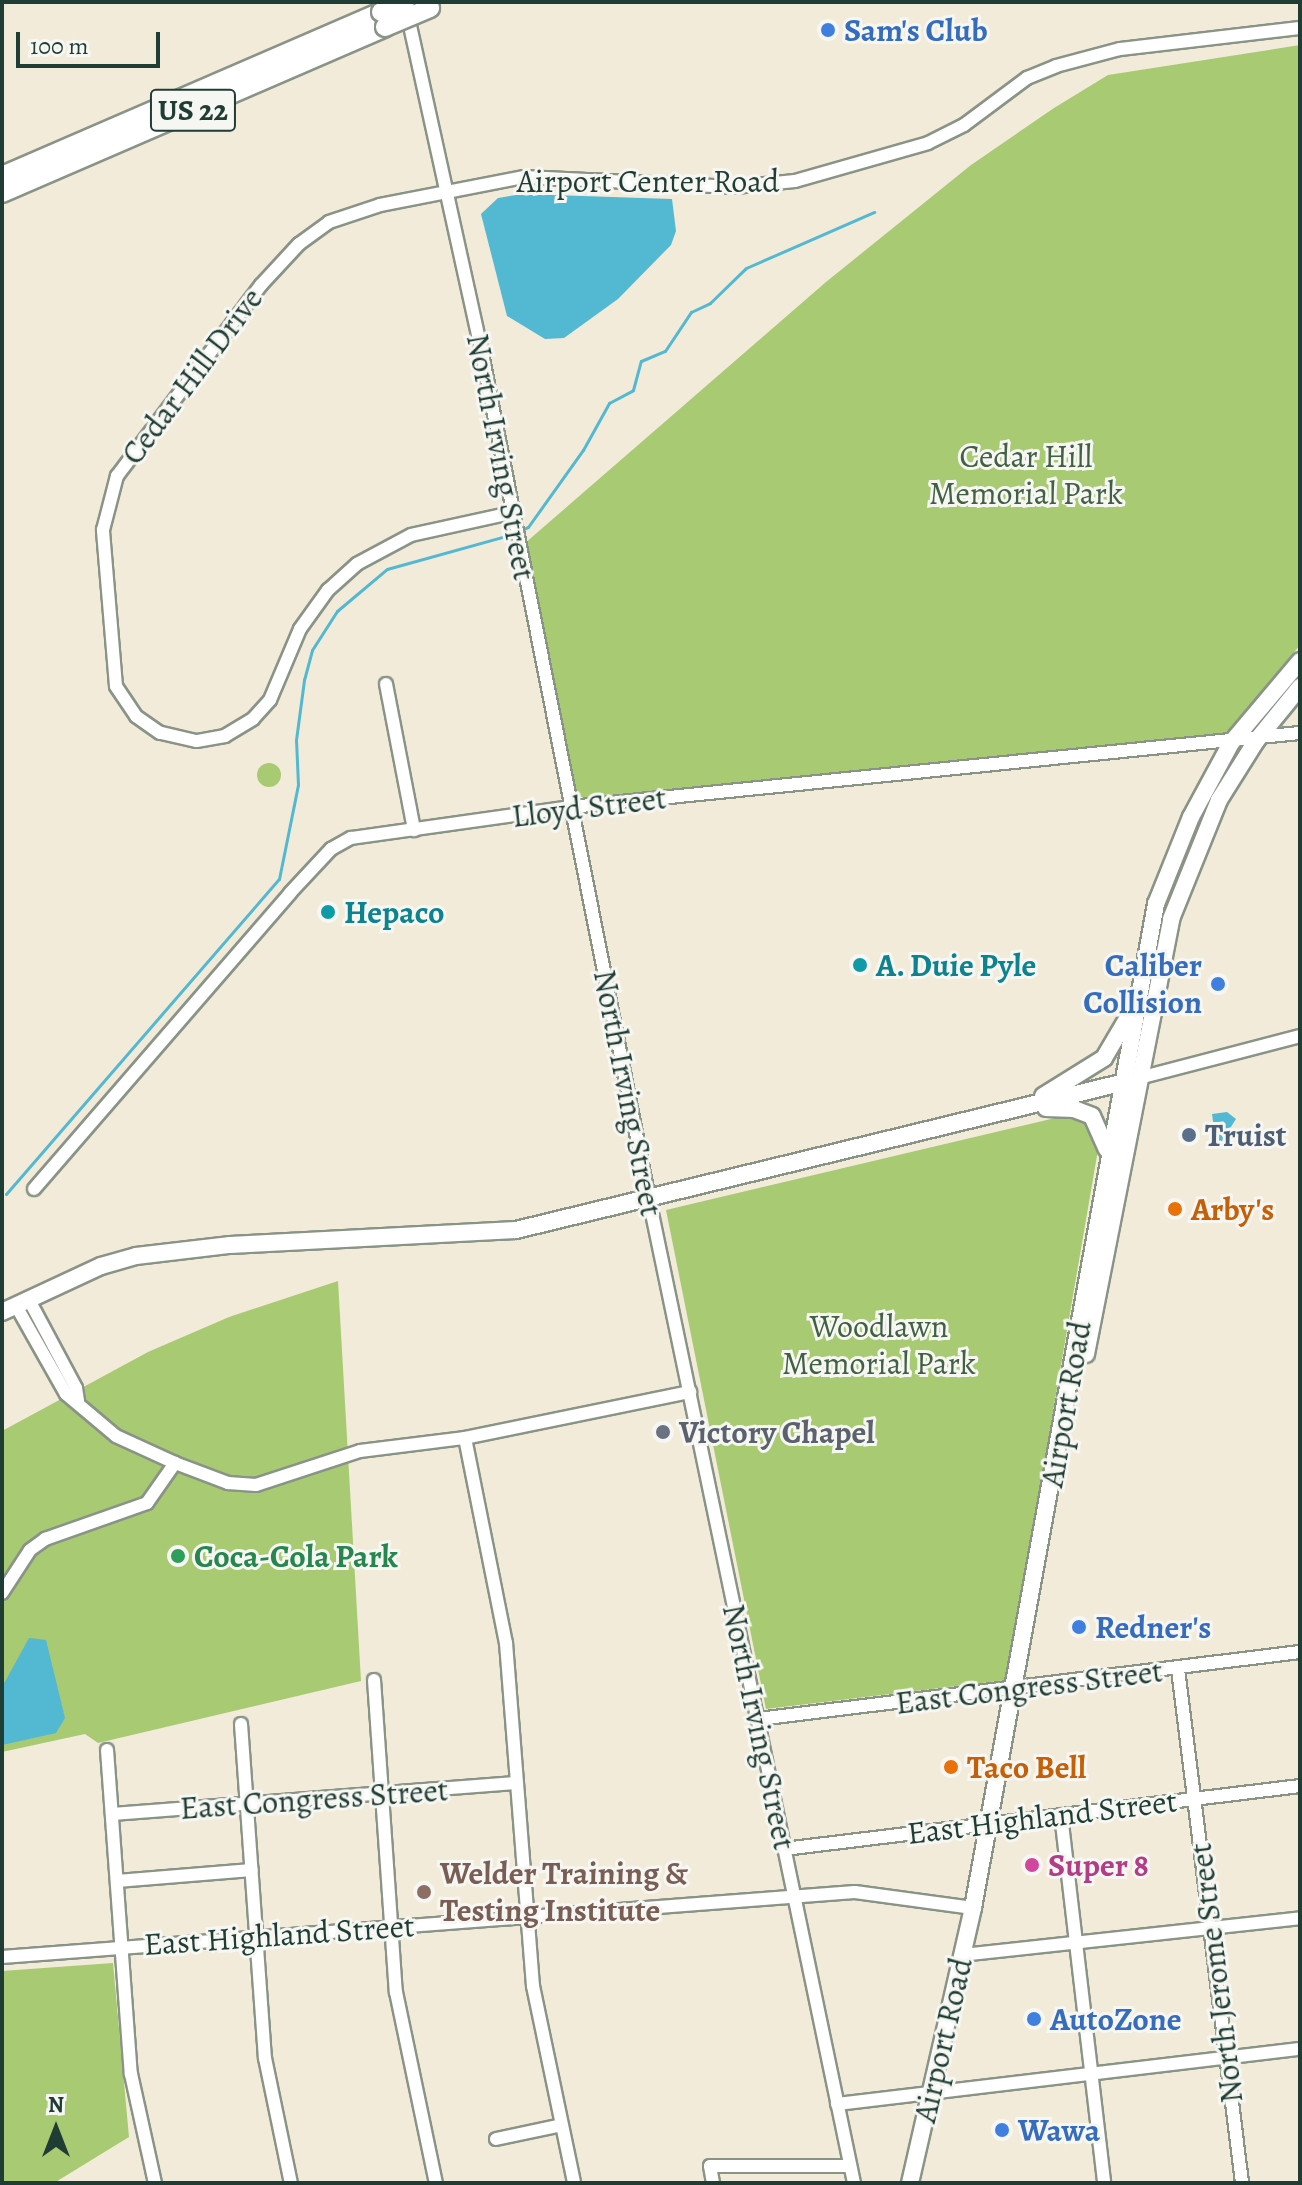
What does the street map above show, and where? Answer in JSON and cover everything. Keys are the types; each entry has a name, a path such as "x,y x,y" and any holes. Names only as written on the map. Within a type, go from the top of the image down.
{"highway":[{"name":"US 22","path":"2,193 383,20 405,2"},
{"name":"US 22","path":"2,176 383,20 437,5"}],"main road":[{"name":"Airport Road","path":"910,2183 936,2092 994,1823 1130,1081 1135,1005 1156,904 1171,861 1231,743 1300,661"},
{"name":"Airport Road","path":"1020,1687 1109,1155 1160,962 1185,877 1219,800 1256,741 1300,687"},
{"path":"1021,1108 1104,1058 1135,1005"},
{"path":"15,1305 101,1266 180,1248 484,1234 544,1225 1130,1081"},
{"path":"1021,1108 1087,1112 1100,1124 1109,1155"},
{"name":"Airport Road","path":"967,1956 973,1908 994,1823"},
{"name":"Airport Road","path":"921,2183 936,2092"}],"street":[{"name":"North Irving Street","path":"405,2 854,2183"},
{"name":"Airport Center Road","path":"446,192 524,177 780,184 928,143 964,125 1027,78 1056,66 1120,49 1300,28"},
{"name":"Cedar Hill Drive","path":"446,192 360,210 313,232 261,285 123,463 108,499 103,530 116,686 136,716 160,733 196,741 225,736 265,706 300,629 328,590 357,564 411,535 511,513"},
{"path":"386,684 414,830"},
{"name":"Lloyd Street","path":"34,1189 331,849 351,838 571,807 1059,756 1256,741 1300,733"},
{"path":"1130,1081 1300,1036"},
{"path":"15,1305 76,1388 78,1401 116,1436 228,1483 256,1485 360,1451 465,1438 690,1392"},
{"path":"465,1438 506,1643 533,1986 574,2183"},
{"path":"2,1593 37,1544 62,1530 125,1514 147,1503 175,1463"},
{"name":"East Congress Street","path":"758,1719 1300,1652"},
{"name":"North Jerome Street","path":"1178,1669 1242,2183"},
{"path":"374,1680 396,1992 436,2183"},
{"path":"241,1724 265,2058 291,2183"},
{"path":"107,1750 131,2074 155,2183"},
{"name":"East Congress Street","path":"112,1814 516,1783"},
{"name":"East Highland Street","path":"784,1849 1300,1786"},
{"path":"1061,1815 1104,2183"},
{"path":"117,1881 252,1870"},
{"name":"East Highland Street","path":"2,1957 879,1892 973,1908"},
{"path":"967,1956 1300,1918"},
{"path":"837,2104 1300,2049"},
{"path":"496,2139 562,2125"},
{"path":"713,2183 710,2166 850,2166"}],"green space":[{"name":"Cedar Hill Memorial Park","path":"1300,45 1300,645 1232,728 1222,734 585,799 573,791 524,544 826,282 971,165 1054,108 1108,75"},
{"path":"269,763 278,766 281,775 278,784 269,787 260,784 257,775 260,766"},
{"name":"Woodlawn Memorial Park","path":"1072,1114 1095,1126 1099,1144 1007,1680 766,1709 666,1210"},
{"name":"Coca-Cola Park","path":"338,1281 361,1681 98,1743 85,1734 2,1752 2,1431 148,1352 229,1317"},
{"path":"113,1963 129,2137 54,2183 2,2183 2,1971"}],"water":[{"path":"522,194 672,199 676,231 671,245 618,299 564,338 545,339 507,316 481,214 498,198"},
{"path":"1227,1112 1236,1119 1217,1149 1212,1114"},
{"path":"29,1638 46,1640 65,1718 56,1733 2,1745 2,1687"}],"waterway":[{"path":"520,531 528,527 583,450 609,403 633,390 641,361 665,351 691,312 710,303 746,268 874,212"},
{"path":"6,1194 279,879 298,785 296,740 304,680 312,650 337,611 387,569 513,534"}],"place":[{"name":"Sam's Club","path":"828,30"},
{"name":"Hepaco","path":"328,912"},
{"name":"A. Duie Pyle","path":"860,965"},
{"name":"Caliber Collision","path":"1218,984"},
{"name":"Truist","path":"1189,1135"},
{"name":"Arby's","path":"1175,1209"},
{"name":"Victory Chapel","path":"663,1432"},
{"name":"Coca-Cola Park","path":"178,1556"},
{"name":"Redner's","path":"1079,1627"},
{"name":"Taco Bell","path":"951,1767"},
{"name":"Super 8","path":"1032,1865"},
{"name":"Welder Training & Testing Institute","path":"424,1892"},
{"name":"AutoZone","path":"1034,2019"},
{"name":"Wawa","path":"1002,2130"}]}
